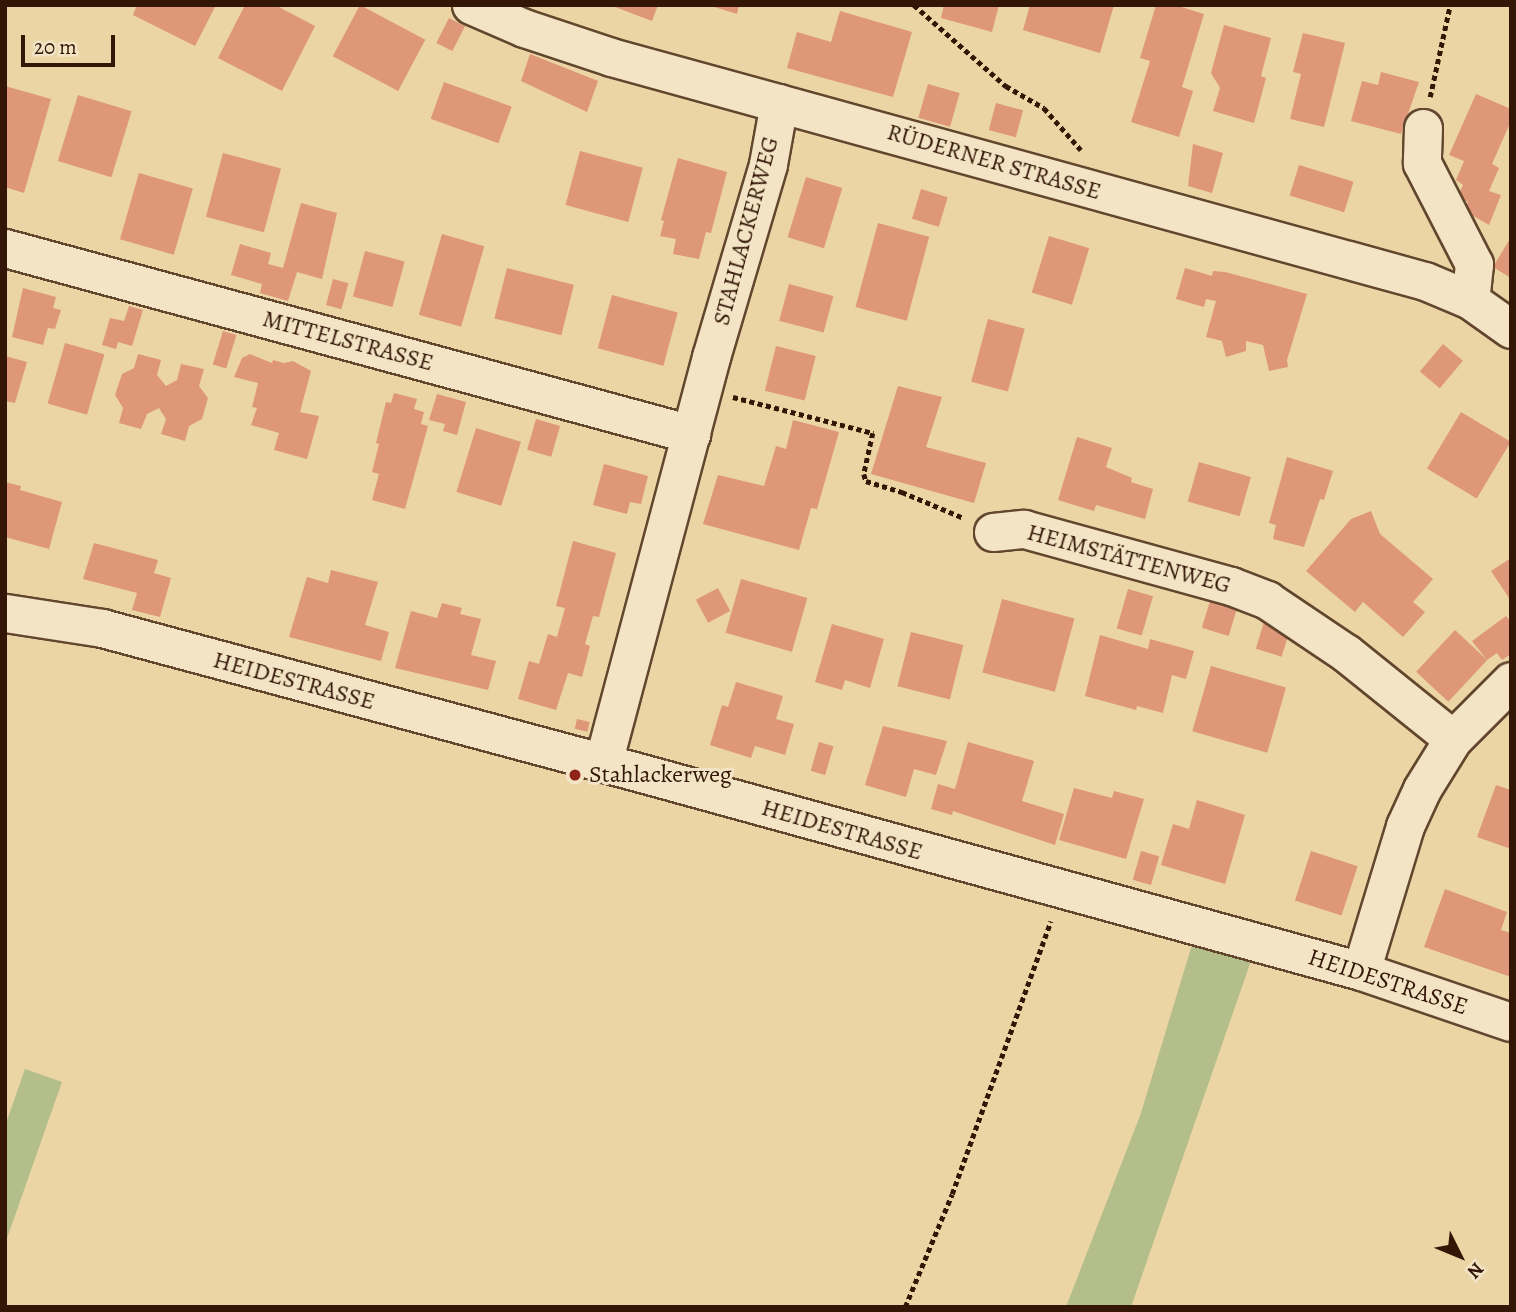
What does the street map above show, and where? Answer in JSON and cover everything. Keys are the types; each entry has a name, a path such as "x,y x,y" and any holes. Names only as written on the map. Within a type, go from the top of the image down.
{"street":[{"name":"RÜDERNER STRASSE","path":"471,5 524,28 598,53 1399,273 1470,300 1511,329"},
{"name":"STAHLACKERWEG","path":"603,763 703,388 768,164 779,103"},
{"path":"1423,128 1421,152 1426,172 1474,264 1470,300"},
{"name":"MITTELSTRASSE","path":"5,248 691,434"},
{"name":"HEIMSTÄTTENWEG","path":"993,532 1024,529 1231,586 1267,600 1346,653 1453,739"},
{"name":"HEIDESTRASSE","path":"5,614 102,628 603,763 1361,971 1511,1022"},
{"path":"1361,971 1405,826 1431,772 1453,739 1511,681"}],"path":[{"path":"914,5 1006,86 1036,102 1053,116 1082,152 1079,186"},
{"path":"1423,128 1450,5"},
{"name":"HEIMSTÄTTENWEG","path":"703,388 873,433 864,474 866,481 910,495 993,532"},
{"path":"905,1307 953,1194 1060,890"}],"green space":[{"path":"1194,938 1253,955 1131,1307 1066,1307 1141,1113"},
{"path":"25,1069 62,1082 5,1244 5,1126"}],"building":[{"path":"137,5 216,5 195,46 133,15"},
{"path":"245,5 275,5 315,26 282,91 218,58"},
{"path":"360,5 425,40 398,91 333,56"},
{"path":"610,5 658,5 652,21"},
{"path":"708,5 739,5 737,14"},
{"path":"944,5 999,5 992,32 941,18"},
{"path":"1030,5 1114,5 1100,53 1023,30"},
{"path":"1156,5 1175,5 1204,14 1182,87 1193,91 1179,137 1131,122 1150,61 1140,58"},
{"path":"840,11 912,32 893,97 787,68 797,32 831,42"},
{"path":"449,18 465,26 452,51 436,43"},
{"path":"1224,25 1271,38 1261,76 1266,78 1254,123 1213,111 1220,88 1211,73"},
{"path":"1303,33 1345,43 1324,127 1290,119 1301,74 1293,72"},
{"path":"530,54 598,81 587,112 521,81"},
{"path":"1381,72 1419,82 1401,134 1351,121 1362,81 1378,85"},
{"path":"444,82 512,107 498,143 431,119"},
{"path":"928,84 960,93 950,127 918,118"},
{"path":"5,86 51,99 24,193 5,187"},
{"path":"1476,94 1511,109 1511,121 1492,164 1499,168 1489,191 1501,195 1489,225 1463,210 1468,202 1458,196 1463,185 1456,180 1464,161 1449,155"},
{"path":"78,95 132,111 111,177 58,161"},
{"path":"996,103 1023,110 1016,137 989,130"},
{"path":"1193,144 1223,153 1212,193 1188,186"},
{"path":"580,151 643,168 628,222 566,205"},
{"path":"223,153 281,169 264,232 206,217"},
{"path":"678,158 727,172 711,233 706,232 699,259 673,254 676,239 660,236 664,221 661,220"},
{"path":"1299,165 1354,182 1344,212 1290,196"},
{"path":"139,173 193,188 174,255 120,239"},
{"path":"806,177 842,188 824,248 788,237"},
{"path":"921,189 948,197 939,227 912,219"},
{"path":"301,203 337,213 322,279 297,272 288,301 260,293 262,284 231,275 240,244 271,253 268,264 283,268"},
{"path":"878,223 929,237 907,321 855,307"},
{"path":"442,234 484,246 461,327 419,315"},
{"path":"1049,236 1089,248 1072,305 1032,292"},
{"path":"1511,237 1511,278 1493,267"},
{"path":"365,251 405,262 392,307 353,296"},
{"path":"507,268 574,285 561,335 494,318"},
{"path":"1185,268 1212,276 1213,271 1225,272 1307,294 1287,360 1288,367 1269,371 1263,345 1246,341 1246,351 1226,357 1222,341 1206,337 1216,301 1206,299 1204,307 1176,299"},
{"path":"333,279 348,283 341,309 326,305"},
{"path":"789,284 833,296 824,333 779,321"},
{"path":"23,288 56,297 53,308 61,310 55,329 48,328 43,345 12,337"},
{"path":"612,295 678,313 663,366 598,348"},
{"path":"129,306 143,310 132,346 118,342 116,349 102,345 110,318 124,321"},
{"path":"988,319 1025,329 1008,392 971,382"},
{"path":"223,331 236,335 226,369 213,364"},
{"path":"65,343 104,354 87,415 48,404"},
{"path":"1443,344 1463,361 1440,388 1420,372"},
{"path":"776,346 816,356 805,401 765,391"},
{"path":"138,354 161,360 157,375 166,386 177,380 181,364 204,369 199,386 208,398 202,419 189,426 185,441 161,434 166,419 159,408 147,414 141,429 119,423 123,408 115,395 122,374 134,368"},
{"path":"250,354 272,363 273,360 284,363 293,361 311,371 300,412 319,416 307,459 274,450 279,433 251,425 257,408 252,407 258,383 234,377 242,358"},
{"path":"5,356 27,362 15,403 5,401"},
{"path":"898,386 942,397 926,447 986,463 974,503 871,474"},
{"path":"394,393 417,399 414,409 424,412 421,424 428,426 405,509 372,500 379,474 372,472 379,444 376,443 386,402 391,403"},
{"path":"437,394 466,402 457,435 443,431 445,424 429,420"},
{"path":"1461,412 1511,442 1477,498 1427,469"},
{"path":"536,419 560,426 551,457 527,450"},
{"path":"793,420 839,432 817,509 811,508 799,550 703,524 718,475 764,486 776,446 786,449"},
{"path":"476,428 521,442 501,506 456,492"},
{"path":"1077,437 1112,448 1106,467 1132,478 1131,482 1153,489 1145,519 1096,505 1094,511 1058,500"},
{"path":"1287,457 1333,471 1324,500 1320,499 1304,547 1273,539 1276,525 1269,523"},
{"path":"1199,462 1251,477 1240,516 1188,501"},
{"path":"604,464 648,476 641,504 630,502 627,514 593,505"},
{"path":"5,482 21,486 20,490 62,502 49,549 5,537"},
{"path":"1371,511 1380,534 1433,579 1413,602 1425,612 1403,637 1363,602 1355,612 1306,571 1351,519"},
{"path":"573,541 616,553 599,617 593,616 585,644 590,646 582,677 568,673 556,710 518,699 529,661 539,664 548,634 557,637 565,608 556,606"},
{"path":"94,543 158,560 154,573 171,578 160,617 132,610 137,593 83,579"},
{"path":"1511,558 1511,601 1491,571"},
{"path":"331,570 378,582 365,625 389,632 381,661 289,637 307,577 328,583"},
{"path":"741,579 807,598 792,652 726,633"},
{"path":"718,588 730,611 708,623 696,600"},
{"path":"1128,589 1153,596 1142,636 1117,628"},
{"path":"1002,599 1074,618 1055,692 982,672"},
{"path":"1210,601 1237,609 1229,636 1202,628"},
{"path":"442,603 462,608 460,614 481,619 471,655 496,661 488,690 395,668 411,611 437,618"},
{"path":"1506,616 1511,622 1511,654 1502,660 1497,653 1487,660 1472,641"},
{"path":"1264,622 1290,630 1282,657 1256,649"},
{"path":"832,624 884,639 870,688 845,680 842,690 815,682"},
{"path":"1455,630 1487,660 1448,702 1416,672"},
{"path":"911,632 963,645 950,699 897,686"},
{"path":"1100,635 1148,649 1150,639 1194,651 1186,679 1172,675 1163,713 1137,706 1136,710 1085,696"},
{"path":"1211,666 1286,687 1267,753 1192,731"},
{"path":"736,682 783,696 776,719 794,724 785,755 755,746 751,758 710,745 722,705 728,707"},
{"path":"577,719 590,722 587,732 575,729"},
{"path":"883,726 947,741 936,775 914,769 906,797 865,785"},
{"path":"819,742 833,746 825,775 811,771"},
{"path":"968,742 1034,761 1022,801 1064,814 1055,845 953,811 952,815 931,809 938,784 955,789"},
{"path":"1496,785 1511,790 1511,849 1477,837"},
{"path":"1074,788 1112,798 1114,791 1144,799 1126,859 1059,840"},
{"path":"1197,800 1245,815 1225,884 1161,865 1173,824 1189,829"},
{"path":"1141,851 1159,856 1151,885 1133,880"},
{"path":"1311,851 1358,866 1342,916 1295,900"},
{"path":"1445,889 1507,912 1501,930 1511,933 1511,977 1424,947"}],"place":[{"name":"Stahlackerweg","path":"575,775"}]}
